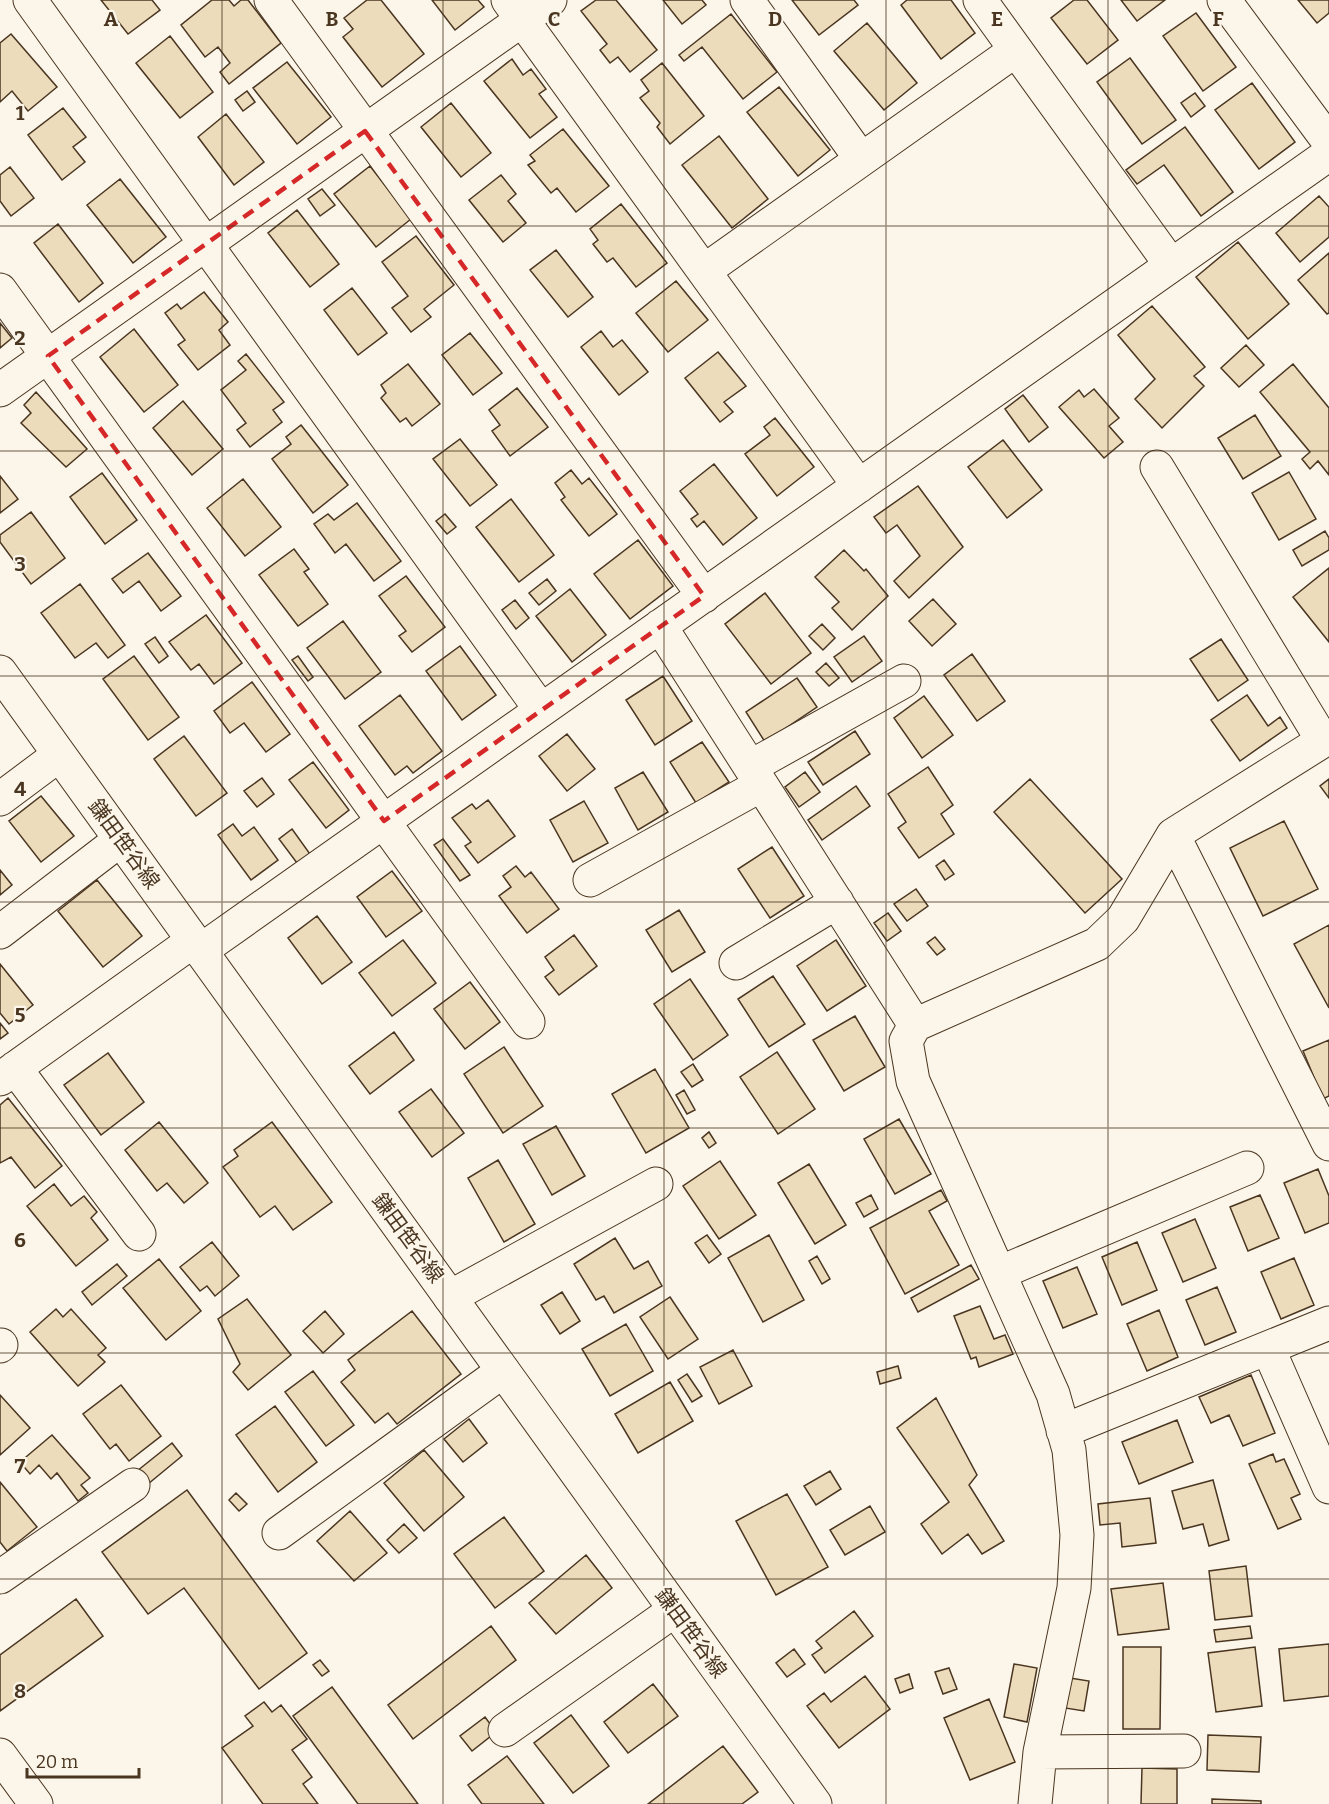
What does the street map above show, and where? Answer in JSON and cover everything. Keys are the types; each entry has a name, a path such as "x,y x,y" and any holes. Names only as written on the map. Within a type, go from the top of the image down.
{"street":[{"path":"30,0 204,245 541,710"},
{"path":"271,0 704,596"},
{"path":"0,390 365,131 515,10 550,0"},
{"path":"747,0 861,159"},
{"path":"980,0 1171,265"},
{"path":"1224,0 1329,142"},
{"path":"515,10 859,486"},
{"path":"704,271 1016,50"},
{"path":"140,1234 7,1073 384,821 1329,154"},
{"path":"0,290 528,1022"},
{"path":"1035,1804 1040,1752 1074,1588 1077,1535 1069,1450 1053,1394 913,1081 906,1041 915,1025 1097,944 1123,919 1173,835 1326,739 1157,467"},
{"path":"660,626 915,1025"},
{"name":"鎌田笹谷線","path":"0,672 815,1804"},
{"path":"590,879 904,681"},
{"path":"0,799 59,754"},
{"path":"1173,835 1329,1144"},
{"path":"0,932 120,840"},
{"path":"736,963 837,902"},
{"path":"999,1273 1247,1168"},
{"path":"450,1297 656,1184"},
{"path":"1063,1431 1329,1323"},
{"path":"1268,1348 1329,1487"},
{"path":"279,1533 503,1371"},
{"path":"0,1577 133,1485"},
{"path":"505,1731 675,1610"},
{"path":"1040,1752 1184,1751"},
{"path":"0,1755 36,1804"}],"highlighted area":[{"path":"365,131 704,596 384,821 48,356"}],"building":[{"path":"101,0 152,0 160,10 128,34"},
{"path":"212,0 229,0 234,6 241,0 248,0 281,43 229,84 220,72 230,63 218,47 205,57 181,25"},
{"path":"367,0 381,0 424,54 382,87 343,37 353,29 344,18"},
{"path":"432,0 478,0 484,7 455,30"},
{"path":"596,0 616,0 657,50 630,72 618,57 610,63 600,50 607,44 581,11"},
{"path":"663,0 702,0 706,5 682,24"},
{"path":"792,0 854,0 858,5 819,35"},
{"path":"907,0 951,0 975,33 941,59 901,5"},
{"path":"1074,0 1087,0 1118,40 1087,64 1051,18"},
{"path":"1121,0 1165,0 1137,21"},
{"path":"1298,0 1329,0 1329,13 1317,23"},
{"path":"1196,13 1236,67 1203,91 1163,36"},
{"path":"731,14 777,72 743,99 702,47 684,61 679,55"},
{"path":"867,23 917,83 884,110 834,51"},
{"path":"11,34 57,87 28,111 12,91 0,102 0,43"},
{"path":"170,36 213,92 180,118 136,63"},
{"path":"1130,58 1176,120 1142,144 1097,82"},
{"path":"512,59 523,75 531,69 546,89 539,94 557,117 530,138 484,81"},
{"path":"287,62 331,117 297,144 253,88"},
{"path":"662,63 704,116 670,144 657,127 660,123 640,98 649,91 641,80"},
{"path":"1252,83 1295,142 1259,169 1215,110"},
{"path":"779,87 830,150 798,176 747,112"},
{"path":"247,91 255,102 243,111 235,100"},
{"path":"1195,93 1205,106 1191,117 1181,103"},
{"path":"451,103 491,153 461,177 421,127"},
{"path":"63,108 86,137 73,147 85,162 62,180 28,135"},
{"path":"226,114 264,162 234,185 198,137"},
{"path":"1185,127 1233,192 1201,216 1164,165 1137,184 1126,170"},
{"path":"563,129 609,186 576,212 557,188 551,193 528,165 535,161 530,155"},
{"path":"719,136 768,199 732,228 682,165"},
{"path":"370,166 411,219 376,247 334,194"},
{"path":"10,167 34,198 11,216 0,201 0,175"},
{"path":"501,175 516,194 508,201 526,223 503,242 469,200"},
{"path":"120,179 166,237 133,263 87,205"},
{"path":"322,189 335,205 320,216 308,199"},
{"path":"1319,196 1329,207 1329,237 1300,262 1276,233"},
{"path":"621,204 667,263 636,287 613,258 607,262 593,244 598,240 590,229"},
{"path":"297,210 339,264 310,287 268,233"},
{"path":"58,224 103,283 79,302 34,243"},
{"path":"416,236 454,285 424,309 431,317 411,332 392,308 408,296 382,262"},
{"path":"1238,242 1289,304 1248,339 1196,277"},
{"path":"556,250 593,297 568,317 530,270"},
{"path":"1329,253 1329,313 1327,314 1298,280"},
{"path":"676,281 708,320 668,352 636,313"},
{"path":"352,288 387,333 358,355 324,310"},
{"path":"204,292 228,322 219,330 230,345 198,370 178,345 185,340 165,313 177,304 181,309"},
{"path":"1152,306 1205,367 1194,376 1204,386 1162,428 1135,399 1155,379 1118,335"},
{"path":"0,323 12,338 0,348"},
{"path":"134,329 178,385 144,412 100,357"},
{"path":"601,331 613,347 622,340 648,372 619,395 581,347"},
{"path":"470,333 502,373 473,395 442,355"},
{"path":"1246,345 1264,365 1239,387 1221,368"},
{"path":"718,352 746,386 724,402 733,412 720,422 685,378"},
{"path":"246,354 284,402 273,410 282,422 250,447 237,430 246,423 221,390 246,370 238,361"},
{"path":"408,364 440,404 412,426 406,418 400,422 381,398 386,393 381,385"},
{"path":"1293,364 1329,408 1329,475 1318,461 1310,469 1302,459 1310,452 1260,392"},
{"path":"517,388 548,427 510,456 492,431 500,425 489,410"},
{"path":"1094,389 1119,418 1109,426 1123,442 1104,458 1059,407 1079,390 1084,397"},
{"path":"36,392 87,449 66,467 21,423 31,413 24,405"},
{"path":"1023,395 1048,427 1029,442 1005,409"},
{"path":"183,401 223,449 192,475 153,428"},
{"path":"1255,415 1281,456 1243,479 1218,438"},
{"path":"775,418 814,467 777,496 745,454 770,435 764,427"},
{"path":"301,425 348,485 313,513 272,459 291,444 286,437"},
{"path":"460,439 497,485 470,506 433,459"},
{"path":"1003,440 1042,490 1007,518 968,467"},
{"path":"714,464 757,518 723,545 704,521 697,527 691,519 698,514 680,491"},
{"path":"571,470 582,484 589,478 617,514 589,536 561,500 565,497 555,483"},
{"path":"1289,472 1316,519 1279,540 1252,493"},
{"path":"102,473 137,520 105,544 70,497"},
{"path":"0,476 18,499 0,513"},
{"path":"243,479 281,527 245,556 207,508"},
{"path":"918,486 963,547 909,598 894,581 920,556 897,525 886,533 874,517"},
{"path":"511,499 554,555 519,582 476,527"},
{"path":"357,503 401,561 374,581 346,544 335,553 314,524 328,514 334,520"},
{"path":"31,512 65,558 31,584 0,542 0,535"},
{"path":"445,514 456,527 447,534 436,521"},
{"path":"1325,531 1329,538 1329,550 1302,566 1293,550"},
{"path":"638,540 673,586 630,619 594,574"},
{"path":"294,549 309,569 304,572 328,604 298,626 259,575"},
{"path":"844,550 864,571 866,569 888,596 852,630 832,608 839,602 815,577"},
{"path":"148,553 181,596 161,611 139,581 123,593 112,579"},
{"path":"1329,568 1329,642 1293,597"},
{"path":"406,576 445,627 412,652 399,636 406,631 379,596"},
{"path":"547,579 556,591 539,605 529,593"},
{"path":"80,584 125,645 108,658 96,643 75,658 41,613"},
{"path":"570,589 606,635 572,662 536,616"},
{"path":"765,593 811,653 771,684 725,624"},
{"path":"933,599 956,624 932,646 909,621"},
{"path":"515,600 529,618 516,629 502,610"},
{"path":"206,615 242,663 214,684 199,664 191,670 169,642"},
{"path":"343,621 381,672 345,699 307,648"},
{"path":"822,624 835,638 823,650 809,636"},
{"path":"864,636 882,661 852,682 834,657"},
{"path":"155,637 168,656 159,663 145,644"},
{"path":"1221,639 1248,680 1218,701 1190,659"},
{"path":"460,646 496,695 462,720 426,671"},
{"path":"972,654 1005,701 977,721 944,675"},
{"path":"134,656 179,717 148,740 103,679"},
{"path":"298,656 313,677 308,681 292,660"},
{"path":"826,663 839,678 829,686 816,672"},
{"path":"663,676 692,721 655,745 626,700"},
{"path":"797,678 817,707 765,742 746,712"},
{"path":"252,682 290,734 266,752 244,723 230,733 214,711"},
{"path":"400,695 442,751 413,773 407,766 395,775 359,726"},
{"path":"1247,695 1268,726 1280,717 1287,728 1240,761 1211,720"},
{"path":"924,696 953,735 922,758 894,718"},
{"path":"855,731 870,754 823,785 808,762"},
{"path":"567,734 595,769 567,791 539,756"},
{"path":"184,736 227,793 196,816 154,759"},
{"path":"702,742 729,782 696,803 670,762"},
{"path":"313,762 349,810 326,828 289,780"},
{"path":"928,767 953,805 941,814 954,834 919,858 898,828 906,822 888,794"},
{"path":"643,772 668,812 638,830 615,788"},
{"path":"805,772 820,792 799,807 785,787"},
{"path":"262,778 274,794 257,807 244,791"},
{"path":"1030,779 1122,879 1085,913 994,812"},
{"path":"1329,779 1329,798 1320,786"},
{"path":"856,786 870,806 822,840 808,820"},
{"path":"41,796 74,836 41,862 9,821"},
{"path":"488,800 515,836 478,863 465,846 471,842 452,818 472,804 476,809"},
{"path":"584,801 608,843 573,862 550,820"},
{"path":"1284,821 1318,889 1263,916 1230,848"},
{"path":"233,824 242,836 254,827 278,860 251,880 218,835"},
{"path":"292,829 310,854 297,863 279,839"},
{"path":"443,839 470,875 460,881 434,845"},
{"path":"772,847 804,896 770,918 738,869"},
{"path":"944,860 954,874 945,880 936,866"},
{"path":"516,866 525,877 531,872 559,909 527,933 499,896 511,887 503,876"},
{"path":"0,870 12,885 0,895"},
{"path":"392,871 422,911 386,937 357,897"},
{"path":"97,880 142,936 103,967 58,911"},
{"path":"916,889 928,906 907,921 894,904"},
{"path":"679,910 705,952 672,972 646,930"},
{"path":"888,913 901,931 887,941 874,923"},
{"path":"317,916 352,962 322,984 288,938"},
{"path":"1329,925 1329,1008 1294,944"},
{"path":"574,935 597,966 559,995 545,977 554,970 545,957"},
{"path":"935,937 945,949 937,955 927,943"},
{"path":"403,940 436,983 392,1016 359,973"},
{"path":"836,940 866,986 827,1011 797,966"},
{"path":"0,964 33,1005 9,1024 0,1013"},
{"path":"773,976 805,1024 769,1047 738,999"},
{"path":"690,979 728,1035 693,1060 654,1004"},
{"path":"470,982 500,1022 465,1049 434,1009"},
{"path":"855,1016 885,1067 844,1091 813,1040"},
{"path":"0,1023 8,1033 0,1039"},
{"path":"394,1032 414,1060 370,1094 349,1066"},
{"path":"1329,1040 1329,1096 1323,1099 1303,1051"},
{"path":"504,1047 543,1106 503,1133 464,1074"},
{"path":"777,1052 815,1109 778,1134 740,1077"},
{"path":"108,1053 144,1102 101,1135 64,1085"},
{"path":"693,1064 703,1080 692,1087 681,1072"},
{"path":"655,1069 689,1128 646,1153 612,1094"},
{"path":"431,1089 464,1133 432,1157 399,1112"},
{"path":"684,1090 695,1110 687,1114 676,1095"},
{"path":"8,1098 62,1166 35,1188 11,1157 0,1163 0,1105"},
{"path":"899,1119 931,1174 895,1194 864,1139"},
{"path":"159,1122 208,1183 184,1203 167,1183 157,1191 125,1150"},
{"path":"272,1122 332,1202 293,1230 275,1206 260,1217 223,1167 238,1156 234,1150"},
{"path":"556,1126 585,1176 552,1195 523,1144"},
{"path":"709,1132 716,1143 709,1148 702,1138"},
{"path":"498,1160 535,1224 504,1242 468,1178"},
{"path":"720,1161 756,1215 719,1239 683,1186"},
{"path":"809,1164 846,1225 815,1244 778,1183"},
{"path":"1318,1169 1329,1196 1329,1223 1305,1233 1284,1183"},
{"path":"54,1184 71,1206 84,1196 97,1212 91,1218 108,1240 76,1266 27,1206"},
{"path":"941,1190 947,1201 929,1211 959,1265 905,1294 870,1228"},
{"path":"871,1195 878,1209 864,1217 856,1203"},
{"path":"1260,1195 1279,1238 1248,1251 1230,1207"},
{"path":"1195,1219 1216,1268 1183,1282 1162,1233"},
{"path":"707,1235 721,1254 709,1263 695,1243"},
{"path":"769,1235 804,1300 763,1322 728,1258"},
{"path":"615,1238 634,1269 648,1261 662,1286 614,1313 604,1296 596,1300 574,1264"},
{"path":"212,1242 239,1276 215,1296 207,1286 200,1291 180,1267"},
{"path":"1137,1242 1157,1290 1122,1305 1102,1257"},
{"path":"817,1256 830,1279 822,1284 809,1261"},
{"path":"1294,1258 1314,1305 1281,1319 1261,1272"},
{"path":"159,1259 201,1311 166,1340 123,1288"},
{"path":"117,1264 127,1276 92,1305 82,1292"},
{"path":"971,1265 979,1279 918,1312 911,1298"},
{"path":"1077,1267 1097,1314 1063,1328 1043,1281"},
{"path":"1217,1287 1236,1332 1205,1345 1186,1300"},
{"path":"562,1292 580,1321 560,1334 541,1305"},
{"path":"670,1297 698,1339 668,1359 640,1317"},
{"path":"247,1299 291,1355 248,1390 233,1372 240,1364 218,1319"},
{"path":"980,1306 994,1339 1005,1335 1013,1354 979,1367 976,1357 971,1359 954,1316"},
{"path":"56,1309 63,1317 71,1309 106,1348 98,1355 105,1362 78,1386 30,1332"},
{"path":"1159,1310 1178,1357 1147,1371 1127,1324"},
{"path":"325,1311 344,1334 323,1353 303,1331"},
{"path":"412,1311 461,1374 397,1424 388,1413 375,1423 341,1382 355,1370 348,1360"},
{"path":"626,1324 653,1371 610,1396 582,1349"},
{"path":"733,1350 752,1386 719,1404 700,1367"},
{"path":"898,1366 901,1378 880,1384 877,1372"},
{"path":"313,1371 354,1425 326,1446 285,1392"},
{"path":"687,1374 702,1396 692,1402 678,1380"},
{"path":"1251,1375 1275,1433 1243,1446 1229,1415 1211,1423 1199,1397"},
{"path":"670,1382 693,1421 638,1453 615,1414"},
{"path":"121,1385 161,1436 129,1461 116,1444 110,1449 83,1414"},
{"path":"0,1395 30,1428 0,1455"},
{"path":"936,1398 977,1475 969,1485 1004,1541 982,1554 968,1534 942,1554 921,1524 949,1502 897,1428"},
{"path":"275,1406 317,1462 278,1492 236,1435"},
{"path":"469,1419 487,1443 463,1462 444,1439"},
{"path":"1177,1420 1193,1462 1139,1484 1122,1442"},
{"path":"52,1435 90,1478 81,1485 88,1493 78,1501 57,1473 51,1479 39,1465 30,1474 20,1462"},
{"path":"172,1443 182,1456 148,1484 137,1471"},
{"path":"424,1450 464,1497 424,1531 384,1483"},
{"path":"1273,1454 1276,1462 1284,1459 1300,1494 1291,1498 1301,1519 1278,1529 1249,1464"},
{"path":"830,1471 841,1489 816,1505 804,1486"},
{"path":"1213,1480 1229,1540 1209,1546 1203,1524 1183,1529 1172,1491"},
{"path":"0,1482 37,1527 7,1551 0,1542"},
{"path":"187,1490 307,1653 259,1689 184,1588 148,1614 102,1552"},
{"path":"236,1493 247,1504 239,1511 229,1500"},
{"path":"787,1494 828,1567 776,1595 736,1521"},
{"path":"1150,1498 1156,1543 1122,1547 1120,1523 1100,1525 1098,1504"},
{"path":"870,1506 885,1532 845,1555 830,1530"},
{"path":"350,1511 387,1553 354,1581 317,1541"},
{"path":"504,1517 544,1571 495,1608 454,1554"},
{"path":"404,1524 417,1538 399,1553 387,1540"},
{"path":"586,1555 612,1588 556,1634 529,1603"},
{"path":"1246,1566 1252,1616 1215,1620 1209,1571"},
{"path":"1163,1583 1169,1629 1118,1635 1111,1589"},
{"path":"76,1599 103,1636 0,1711 0,1655"},
{"path":"854,1611 873,1636 825,1673 812,1655 822,1648 816,1641"},
{"path":"491,1626 516,1660 413,1739 388,1705"},
{"path":"1250,1626 1252,1638 1216,1642 1214,1630"},
{"path":"1329,1644 1329,1696 1284,1701 1279,1649"},
{"path":"1123,1647 1161,1647 1160,1729 1123,1729"},
{"path":"1255,1647 1262,1706 1216,1712 1208,1653"},
{"path":"794,1649 805,1664 787,1677 776,1663"},
{"path":"320,1660 329,1671 322,1676 313,1665"},
{"path":"1014,1664 1037,1668 1027,1722 1004,1717"},
{"path":"949,1668 957,1689 943,1694 935,1672"},
{"path":"909,1674 913,1688 900,1693 895,1679"},
{"path":"865,1676 890,1709 839,1748 807,1706 824,1693 831,1702"},
{"path":"1070,1678 1089,1681 1084,1711 1065,1708"},
{"path":"653,1684 678,1716 628,1753 604,1722"},
{"path":"332,1687 418,1804 358,1804 293,1716"},
{"path":"989,1699 1015,1762 970,1780 944,1718"},
{"path":"264,1702 272,1712 281,1705 307,1739 292,1750 312,1777 303,1784 318,1804 263,1804 222,1748 253,1726 245,1716"},
{"path":"571,1715 609,1766 573,1793 534,1743"},
{"path":"485,1717 496,1732 472,1751 460,1736"},
{"path":"1208,1735 1261,1737 1259,1772 1207,1770"},
{"path":"723,1746 758,1792 742,1804 648,1804"},
{"path":"507,1756 544,1804 482,1804 468,1785"},
{"path":"1142,1768 1177,1769 1177,1804 1141,1804"},
{"path":"1212,1799 1261,1801 1261,1804 1212,1804"}]}
